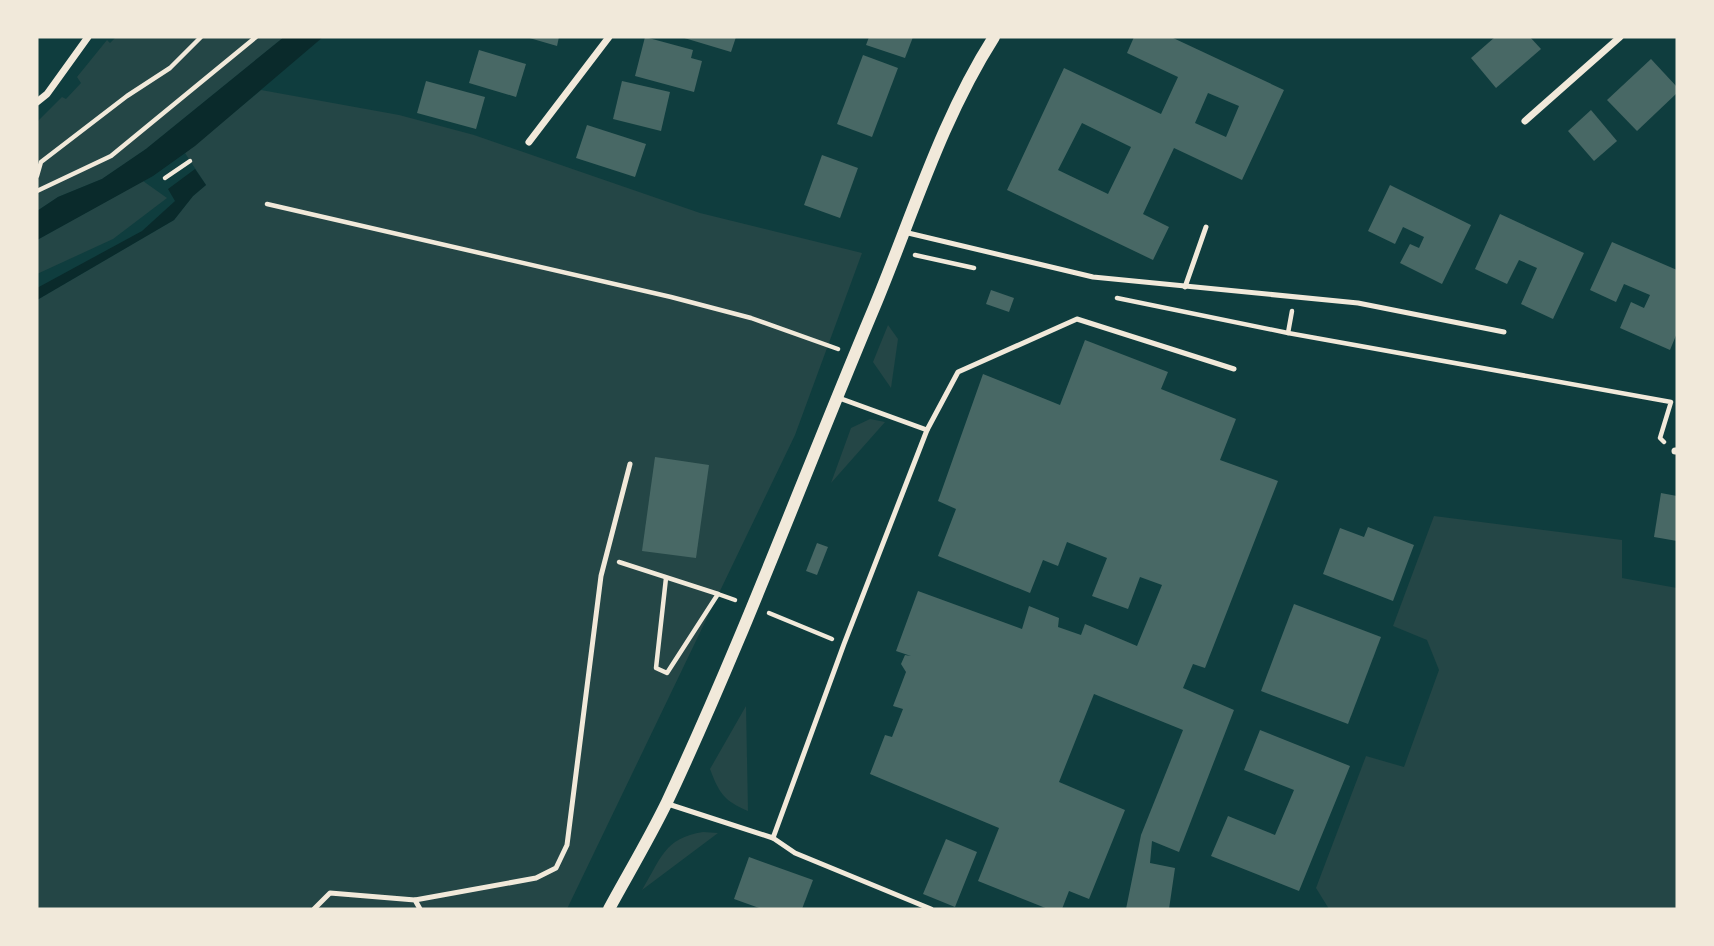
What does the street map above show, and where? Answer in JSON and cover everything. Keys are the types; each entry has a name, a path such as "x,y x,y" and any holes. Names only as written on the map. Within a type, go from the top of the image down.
{"street":[{"path":"37,102 47,94 88,37"},
{"path":"529,142 609,37"},
{"path":"609,909 666,804 752,606 954,110 994,37"},
{"path":"1525,121 1620,37"}],"lane":[{"path":"1185,287 1206,226"},
{"path":"904,232 1093,276 1358,303 1504,332"},
{"path":"773,838 844,643 927,430 958,372 1077,319 1234,369"},
{"path":"836,397 927,430"},
{"path":"314,909 330,893 415,900 536,878 556,868 567,845 601,576 630,464"},
{"path":"666,804 773,838 795,853 931,909"},
{"path":"415,900 420,909"}],"path":[{"path":"37,176 41,162 127,96 170,68 201,37"},
{"path":"37,191 111,156 256,37"},
{"path":"165,178 190,161"},
{"path":"267,204 671,297 751,318 838,349"},
{"path":"897,249 976,268"},
{"path":"1112,296 1288,333 1671,402 1660,438 1676,451"},
{"path":"606,558 734,599 844,643"},
{"path":"666,578 656,668 667,673 718,594"}],"shaded area":[{"path":"116,37 284,37 146,149 102,179 58,197 37,211 37,122 62,97 66,99 81,83 77,77 107,40 110,43"},
{"path":"284,37 323,37 195,146 153,176 37,240 37,211 58,197 102,179 146,149"},
{"path":"261,90 399,115 474,135 700,213 862,253 795,435 567,909 37,909 37,300 174,220 193,196 206,185 185,153"},
{"path":"195,169 206,185 193,196 174,220 37,300 37,288 142,231 175,201 168,189"},
{"path":"143,181 167,198 113,239 37,274 37,240"},
{"path":"888,325 898,339 891,388 873,362"},
{"path":"870,419 885,422 831,483 851,428"},
{"path":"1434,516 1622,540 1622,578 1677,588 1677,909 1329,909 1316,888 1366,756 1404,767 1439,670 1427,640 1393,626"},
{"path":"746,706 748,811 733,804 723,795 710,769"},
{"path":"703,832 718,833 642,890 659,860 672,845 680,839"}],"building":[{"path":"526,37 559,37 557,46"},
{"path":"645,37 693,50 691,58 702,61 694,92 635,76"},
{"path":"681,37 736,37 731,52"},
{"path":"869,37 913,37 905,58 866,45"},
{"path":"1134,37 1171,37 1284,90 1242,180 1174,148 1143,214 1169,227 1153,260 1007,190 1064,68 1161,114 1178,77 1127,53","holes":["1208,93 1239,106 1226,137 1195,123","1082,123 1131,147 1108,194 1058,170"]},
{"path":"1495,37 1530,37 1541,49 1496,88 1471,58"},
{"path":"479,50 526,64 516,97 469,83"},
{"path":"863,55 898,68 872,137 837,124"},
{"path":"1651,59 1677,87 1677,93 1637,131 1607,100"},
{"path":"426,81 485,97 476,129 417,113"},
{"path":"622,81 670,92 661,131 613,119"},
{"path":"1591,110 1617,141 1594,161 1568,131"},
{"path":"587,125 646,144 635,177 576,158"},
{"path":"822,155 858,168 840,218 804,205"},
{"path":"1390,185 1471,225 1442,284 1400,263 1410,244 1419,248 1424,237 1403,227 1395,244 1368,231"},
{"path":"1500,214 1584,253 1553,319 1521,304 1537,268 1519,260 1507,284 1475,269"},
{"path":"1612,242 1677,270 1677,333 1670,350 1620,328 1631,302 1644,308 1650,295 1624,284 1616,302 1590,290"},
{"path":"991,290 1014,298 1009,312 986,304"},
{"path":"1085,340 1168,372 1161,389 1236,419 1220,460 1278,481 1205,668 1193,664 1183,688 1234,710 1179,852 1152,841 1150,863 1175,868 1169,909 1126,909 1141,835 1183,730 1094,694 1059,782 1125,810 1089,899 1069,891 1062,909 1048,909 978,881 999,828 870,774 885,735 892,737 903,709 893,706 906,672 901,664 905,655 911,656 896,651 918,591 1022,629 1029,606 1059,618 1058,627 1081,635 1085,624 1137,646 1162,585 1140,577 1128,609 1092,596 1107,558 1067,542 1058,566 1043,560 1030,593 938,556 956,509 938,501 983,374 1060,405"},
{"path":"655,457 709,465 696,558 642,551"},
{"path":"1661,493 1677,496 1677,541 1654,537"},
{"path":"1368,527 1414,545 1393,601 1323,574 1340,528 1364,537"},
{"path":"817,543 828,547 817,575 806,571"},
{"path":"1294,604 1381,637 1348,724 1261,691"},
{"path":"1260,730 1350,766 1299,891 1211,856 1228,816 1275,835 1294,790 1244,770"},
{"path":"946,839 977,852 955,907 923,894"},
{"path":"749,857 813,880 802,909 762,909 734,899"}]}
